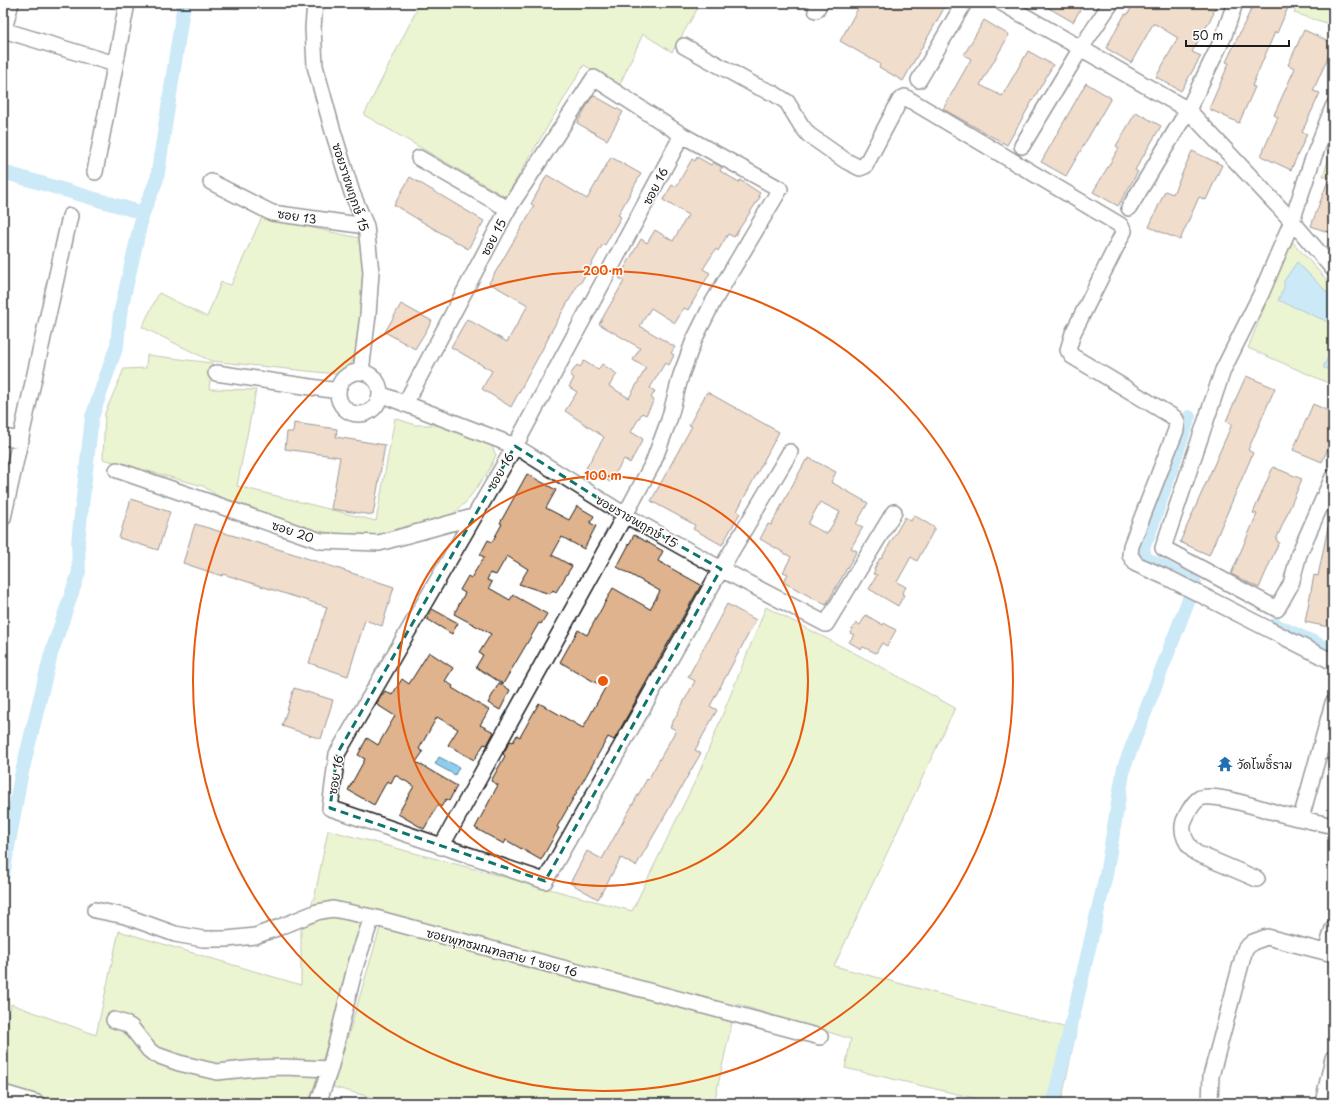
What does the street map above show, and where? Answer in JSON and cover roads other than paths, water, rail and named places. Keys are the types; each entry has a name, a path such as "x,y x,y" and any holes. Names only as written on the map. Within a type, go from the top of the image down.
{"street":[{"path":"12,3 3,31 115,64"},
{"path":"95,172 127,3"},
{"name":"ซอยราชพฤกษ์ 15","path":"315,3 313,28 315,66 352,193 366,226 371,272 368,315 361,372"},
{"path":"919,80 964,3"},
{"path":"1002,3 1188,110 1292,222 1333,269"},
{"path":"1022,146 1081,48 1111,3"},
{"path":"1129,208 1188,110 1223,38 1235,3"},
{"path":"684,46 756,86 773,93 787,102 809,135 846,161 860,168 866,166 900,100 905,97 1120,225 1124,231 1073,333 1068,350 1072,356 1175,418 1177,422 1176,430 1131,546 1130,555 1136,564 1170,579 1333,662"},
{"name":"ซอย 15","path":"404,404 508,209 594,78 682,135"},
{"path":"1333,107 1311,164 1292,222 1261,294 1222,370 1163,548 1277,609 1291,584 1299,554 1333,477"},
{"path":"682,135 780,189 713,302 694,340 681,375 669,420 653,464 441,846 545,881 790,452"},
{"name":"ซอย 16","path":"441,846 330,808 337,754 515,446 682,135"},
{"path":"419,158 508,209"},
{"name":"ซอย 13","path":"211,182 272,213 366,226"},
{"path":"3,518 70,216"},
{"path":"361,372 367,374 376,382 379,387 380,394 379,400 370,411 364,414 357,414 351,413 345,409 338,397 338,391 343,379 348,375 361,372"},
{"path":"216,373 338,391"},
{"name":"ซอยราชพฤกษ์ 15","path":"380,394 515,446 626,515 722,569 826,624 894,512"},
{"path":"3,436 21,440"},
{"name":"ซอย 20","path":"117,470 321,541 379,543 473,517"},
{"path":"1301,818 1333,703"},
{"path":"1257,879 1196,853 1188,846 1184,837 1183,822 1189,810 1198,799 1208,796 1226,799 1333,826"},
{"name":"ซอยพุทธมณฑลสาย 1 ซอย 16","path":"95,910 125,916 175,934 203,939 227,939 255,936 317,912 333,909 372,917 820,1038"},
{"path":"318,1103 330,1069 356,964 372,917"},
{"path":"1210,1103 1211,1076 1245,949 1253,942 1267,937 1330,953 1333,928"},
{"path":"114,1020 131,1027 149,1050 154,1054 161,1058 186,1065 217,1072 284,1067 330,1069"},
{"path":"1323,1103 1333,1058"},
{"path":"3,1093 37,1103"}],"water":[{"path":"1297,262 1333,298 1333,324 1278,300 1284,288 1284,281"},
{"path":"1333,348 1333,372 1323,367"},
{"path":"439,757 459,767 455,775 435,764"}],"waterway":[{"path":"3,875 21,776 51,654 79,572 78,542 92,417 117,345 120,314 143,213 157,179 184,3"},
{"path":"3,172 143,213"},
{"path":"1053,1103 1106,875 1124,767 1195,583 1145,558 1143,547 1149,534 1189,417"},
{"path":"1275,625 1333,651"}],"place":[{"name":"วัดโพธิ์ราม","path":"1225,764"}]}
